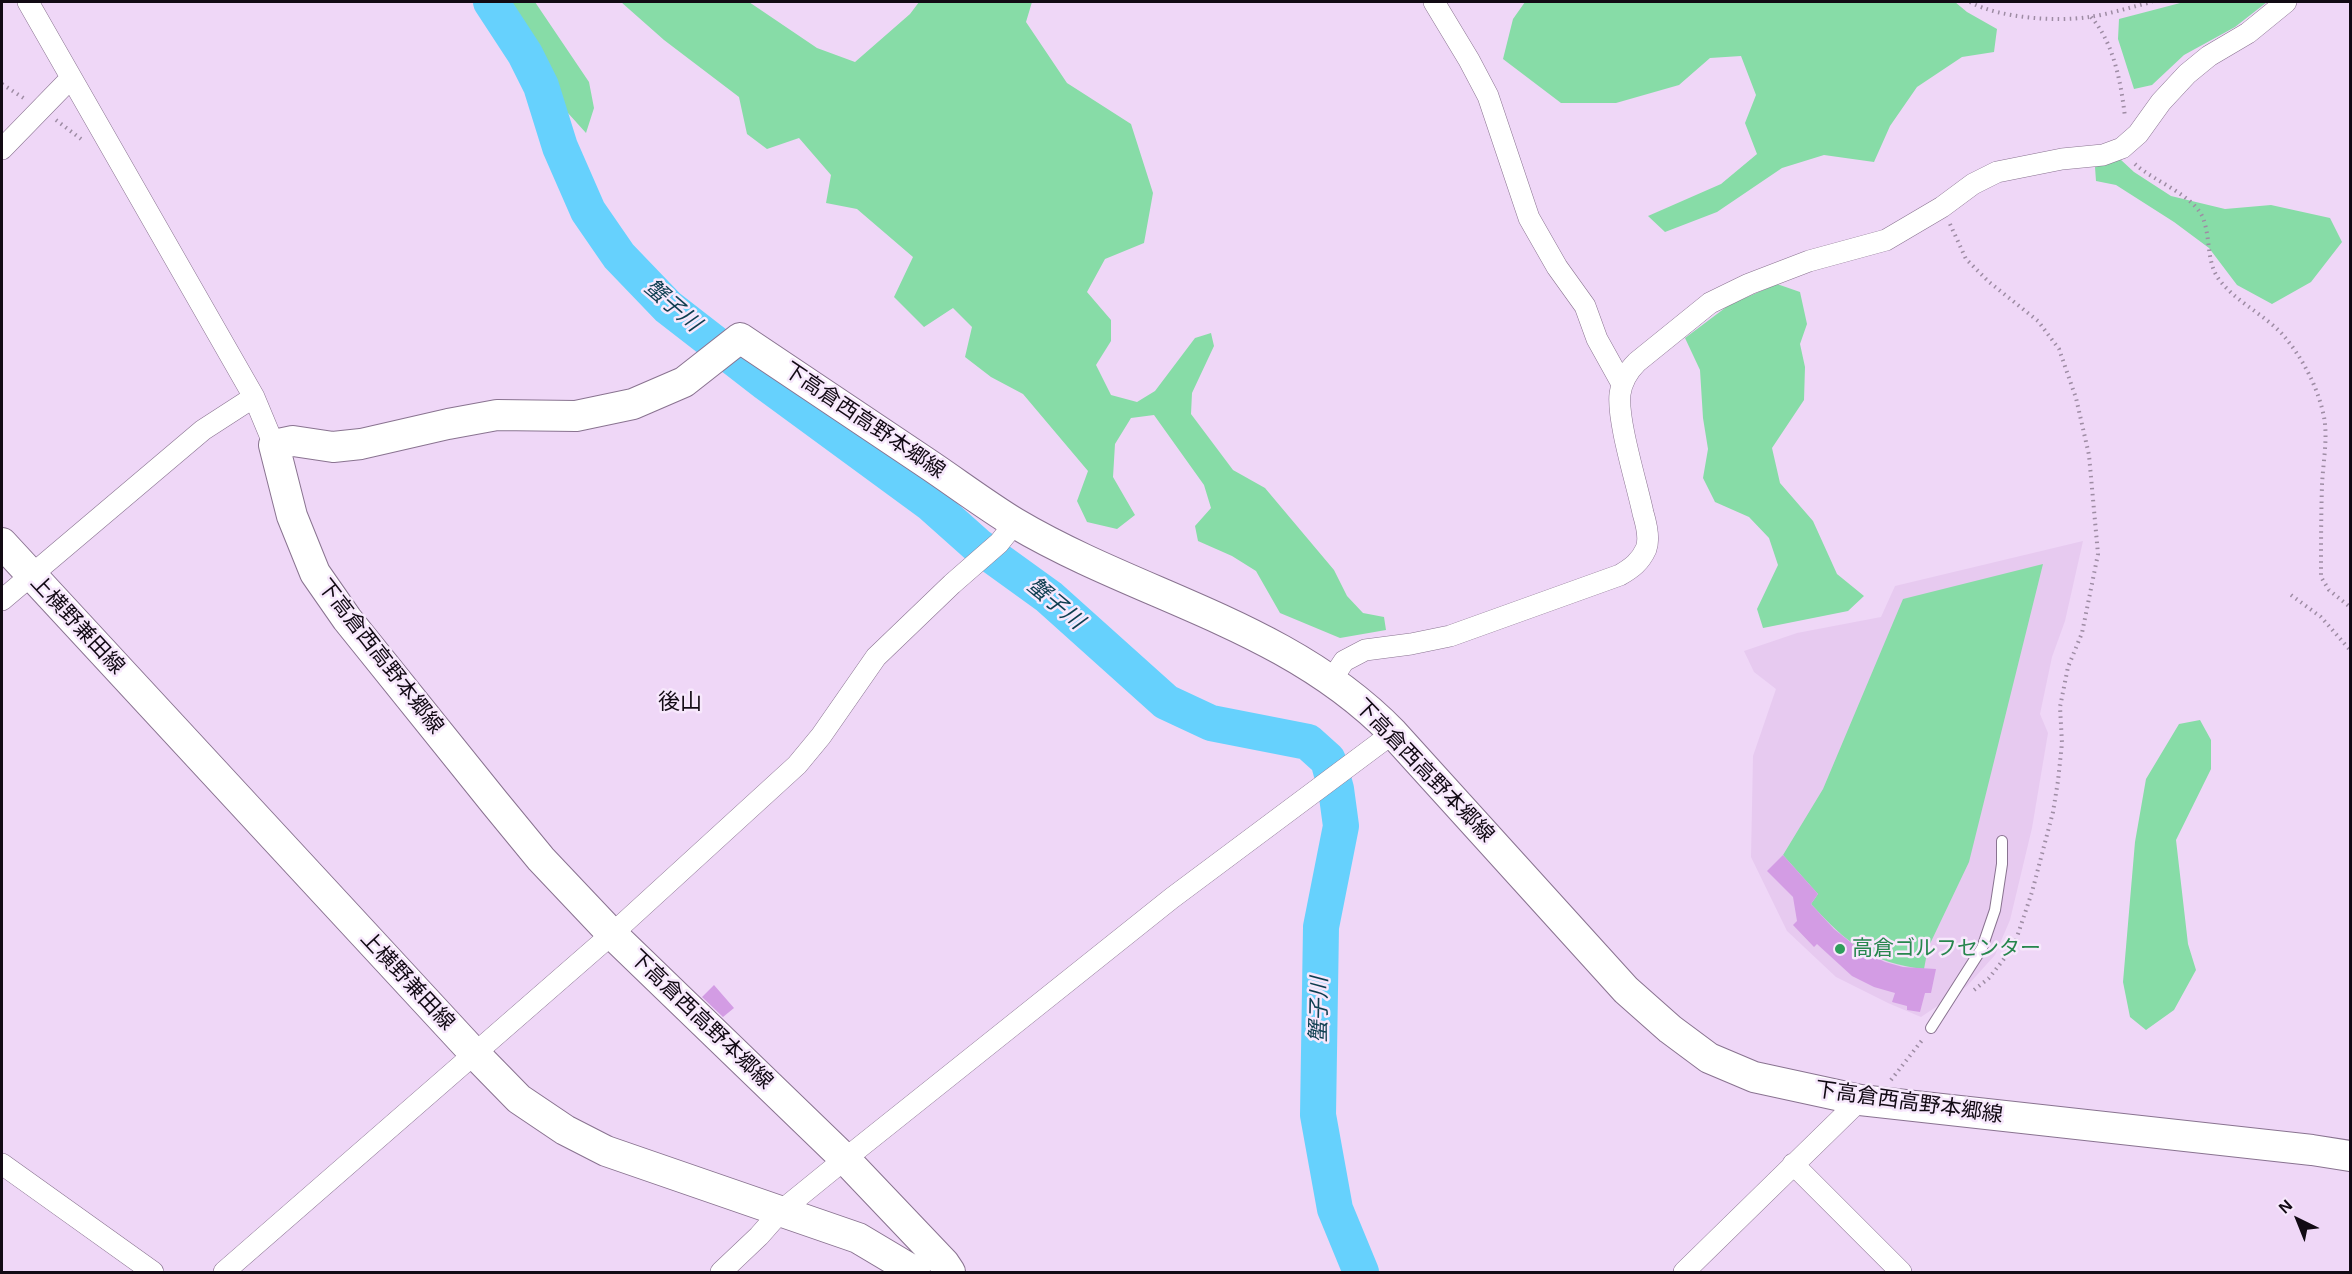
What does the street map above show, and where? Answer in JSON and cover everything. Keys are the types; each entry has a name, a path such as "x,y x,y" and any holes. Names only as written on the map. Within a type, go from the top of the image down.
{"main road":[{"name":"下高倉西高野本郷線","path":"950,1272 845,1159 612,934 541,859 495,804 347,619 315,573 292,516 274,445 293,441 333,447 361,444 497,415 576,416 633,404 684,382 740,338 1007,533 1073,554 1218,616 1332,679 1371,710 1394,733 1626,990 1670,1029 1709,1058 1754,1077 1860,1100 2350,1156"},
{"name":"上横野兼田線","path":"2,543 519,1099 565,1130 606,1151 858,1238 915,1272"}],"street":[{"path":"27,2 254,397 274,445"},
{"path":"1434,2 1488,96 1529,218 1557,267 1585,306 1597,339 1622,384"},
{"path":"1332,679 1344,661 1365,650 1450,636 1620,575 1635,566 1647,547 1647,527 1623,424 1620,397 1622,384 1628,371 1637,362 1710,303 1749,284 1809,261 1886,240 1942,207 1973,184 1997,172 2062,159 2103,155 2122,148 2138,134 2161,102 2187,74 2209,56 2248,33 2286,2"},
{"path":"2,148 71,78"},
{"path":"2,600 203,430 254,397"},
{"path":"224,1272 612,934 797,765 821,736 876,657 1007,533"},
{"path":"721,1272 759,1236 781,1211 845,1159 1172,898 1394,733"},
{"path":"1684,1272 1860,1100"},
{"path":"1793,1164 1901,1272"},
{"path":"3,1171 153,1272"}],"lane":[{"path":"1931,1028 1982,948 1995,910 2002,864 2002,841"}],"path":[{"path":"1970,2 2004,15 2072,19 2091,17 2152,2"},
{"path":"2091,17 2101,29 2109,45 2123,100 2126,124 2121,140 2122,148 2143,171 2181,195 2199,210 2204,221 2211,265 2219,280 2232,294 2259,313 2282,334 2300,357 2314,387 2324,417 2321,577 2329,590 2350,607"},
{"path":"1942,207 1966,259 1989,282 2038,321 2060,349 2076,398 2089,455 2098,554 2082,633 2068,667 2060,707 2062,743 2058,781 2053,812 2032,892 2014,946 1989,978 1973,991"},
{"path":"2291,595 2322,617 2350,650"},
{"path":"1860,1100 1891,1080 1931,1028"}],"shaded area":[{"path":"2083,541 2065,621 2052,657 2040,714 2048,733 2032,828 2010,920 1995,955 1967,986 1921,1017 1836,977 1787,931 1751,857 1753,756 1776,689 1754,672 1744,651 1797,633 1881,617 1895,586"}],"green space":[{"path":"506,2 535,2 589,82 594,108 586,133 558,102"},
{"path":"621,2 749,2 817,48 855,62 910,14 919,2 1032,2 1026,22 1067,83 1131,124 1153,193 1144,243 1105,259 1087,292 1111,320 1111,341 1096,365 1111,395 1137,402 1155,391 1195,338 1211,333 1214,346 1192,393 1191,414 1233,470 1265,488 1334,570 1347,596 1363,613 1384,617 1386,630 1340,638 1280,613 1256,571 1232,556 1198,541 1195,526 1211,508 1204,485 1154,415 1131,418 1115,444 1113,477 1135,515 1117,529 1087,522 1077,501 1088,471 1023,394 991,377 965,357 972,327 953,308 924,327 894,297 913,257 857,209 826,203 831,175 799,138 767,149 747,134 739,97 664,40"},
{"path":"1525,2 1955,2 1967,12 1997,29 1994,52 1962,57 1917,87 1890,126 1874,162 1824,155 1782,168 1717,212 1665,232 1648,216 1721,184 1757,154 1745,123 1756,95 1741,56 1710,58 1679,85 1616,103 1561,103 1503,59 1513,19"},
{"path":"2184,2 2267,2 2235,27 2184,55 2152,85 2134,89 2118,39 2119,19"},
{"path":"2120,159 2134,172 2171,196 2225,209 2271,205 2330,218 2342,242 2311,282 2272,304 2237,285 2209,248 2174,222 2116,185 2096,181 2095,167"},
{"path":"1777,284 1800,292 1807,324 1800,344 1805,367 1804,400 1772,448 1780,483 1813,521 1837,574 1864,596 1848,611 1763,628 1757,609 1778,565 1769,538 1749,517 1715,502 1703,478 1708,449 1703,418 1700,370 1685,338 1729,305"},
{"path":"2043,564 1969,862 1928,948 1924,969 1889,962 1874,956 1848,940 1811,904 1818,894 1783,855 1823,789 1903,599"},
{"path":"2200,720 2211,740 2211,769 2176,840 2188,944 2196,970 2174,1010 2146,1030 2130,1017 2123,982 2135,842 2146,779 2179,724"}],"building":[{"path":"1783,855 1818,894 1811,904 1834,929 1859,949 1885,962 1903,967 1936,969 1931,993 1925,993 1920,1012 1907,1010 1907,1006 1892,1002 1895,993 1874,987 1852,976 1817,944 1814,947 1793,925 1797,921 1793,897 1767,871"},
{"path":"714,985 734,1008 723,1017 702,997"}],"waterway":[{"name":"蟹子川","path":"491,2 525,54 541,86 560,147 588,211 619,256 668,307 766,383 931,504 977,545 1049,597 1166,702 1211,723 1308,742 1328,760 1336,789 1341,826 1321,927 1318,1115 1335,1209 1361,1272"}],"place":[{"name":"高倉ゴルフセンター","path":"1840,949"}],"district":[{"name":"後山","path":"680,703"}]}
